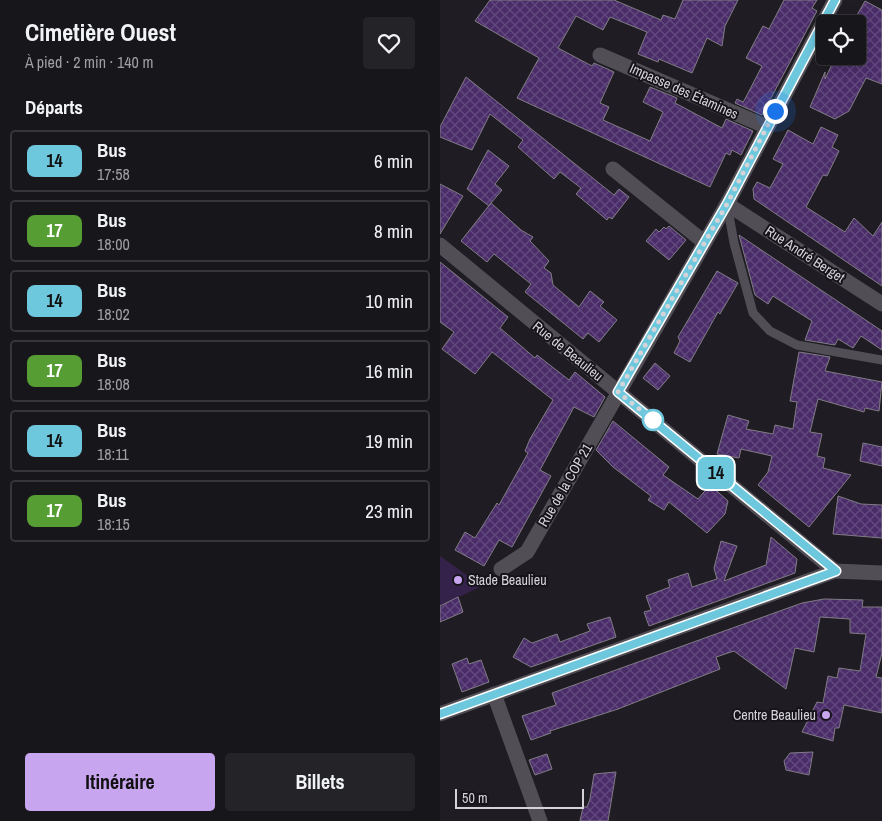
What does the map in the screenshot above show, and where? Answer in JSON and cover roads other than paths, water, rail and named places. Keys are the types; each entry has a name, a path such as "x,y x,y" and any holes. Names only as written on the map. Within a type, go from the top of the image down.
{"street":[{"name":"Rue de la COP 21","path":"501,569 527,552 727,204 835,0"},
{"name":"Impasse des Étamines","path":"600,54 767,127"},
{"path":"613,169 704,242"},
{"name":"Rue André Berget","path":"727,204 882,304"},
{"name":"Rue de Beaulieu","path":"440,245 836,571"},
{"path":"440,714 836,571 882,572"},
{"path":"494,694 540,821"}],"lane":[{"path":"727,204 734,243 754,313 770,331 797,345 882,360"}],"place":[{"name":"Stade Beaulieu","path":"458,580"},
{"name":"Centre Beaulieu","path":"826,715"}]}
